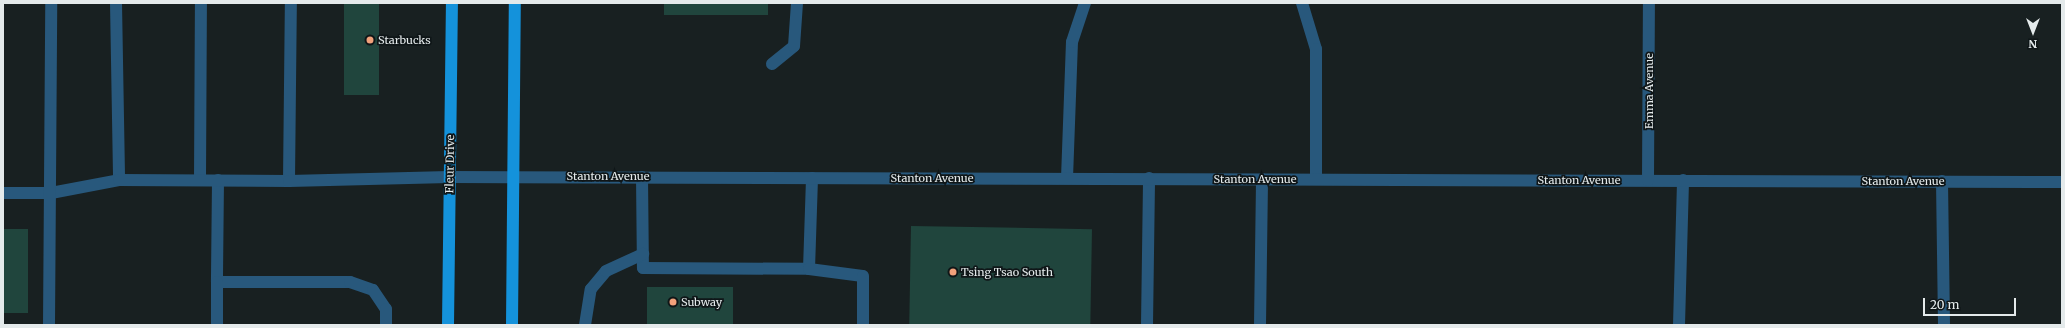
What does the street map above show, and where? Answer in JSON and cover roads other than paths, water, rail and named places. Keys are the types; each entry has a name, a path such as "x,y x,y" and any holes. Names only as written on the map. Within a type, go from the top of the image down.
{"main road":[{"name":"Fleur Drive","path":"448,325 452,3"},
{"path":"512,325 515,3"}],"street":[{"path":"50,325 51,3"},
{"path":"116,3 119,180"},
{"path":"200,3 200,180"},
{"path":"289,181 291,3"},
{"path":"772,64 794,46 797,3"},
{"path":"1067,178 1072,42 1085,3"},
{"path":"1302,3 1316,49 1316,179"},
{"name":"Emma Avenue","path":"1648,180 1650,3"},
{"name":"Stanton Avenue","path":"3,193 51,193 119,180 289,181 449,177 2062,182"},
{"path":"642,177 643,268 809,269 863,276 863,325"},
{"path":"809,269 812,178"},
{"path":"1147,325 1149,178"},
{"path":"1260,325 1262,179"},
{"path":"217,325 218,180"},
{"path":"1680,325 1683,180"},
{"path":"1942,181 1944,325"},
{"path":"585,325 591,289 606,271 643,254"},
{"path":"217,282 350,282 373,290 386,309 386,325"}],"place":[{"name":"Starbucks","path":"370,40"},
{"name":"Tsing Tsao South","path":"953,272"},
{"name":"Subway","path":"673,302"}]}
